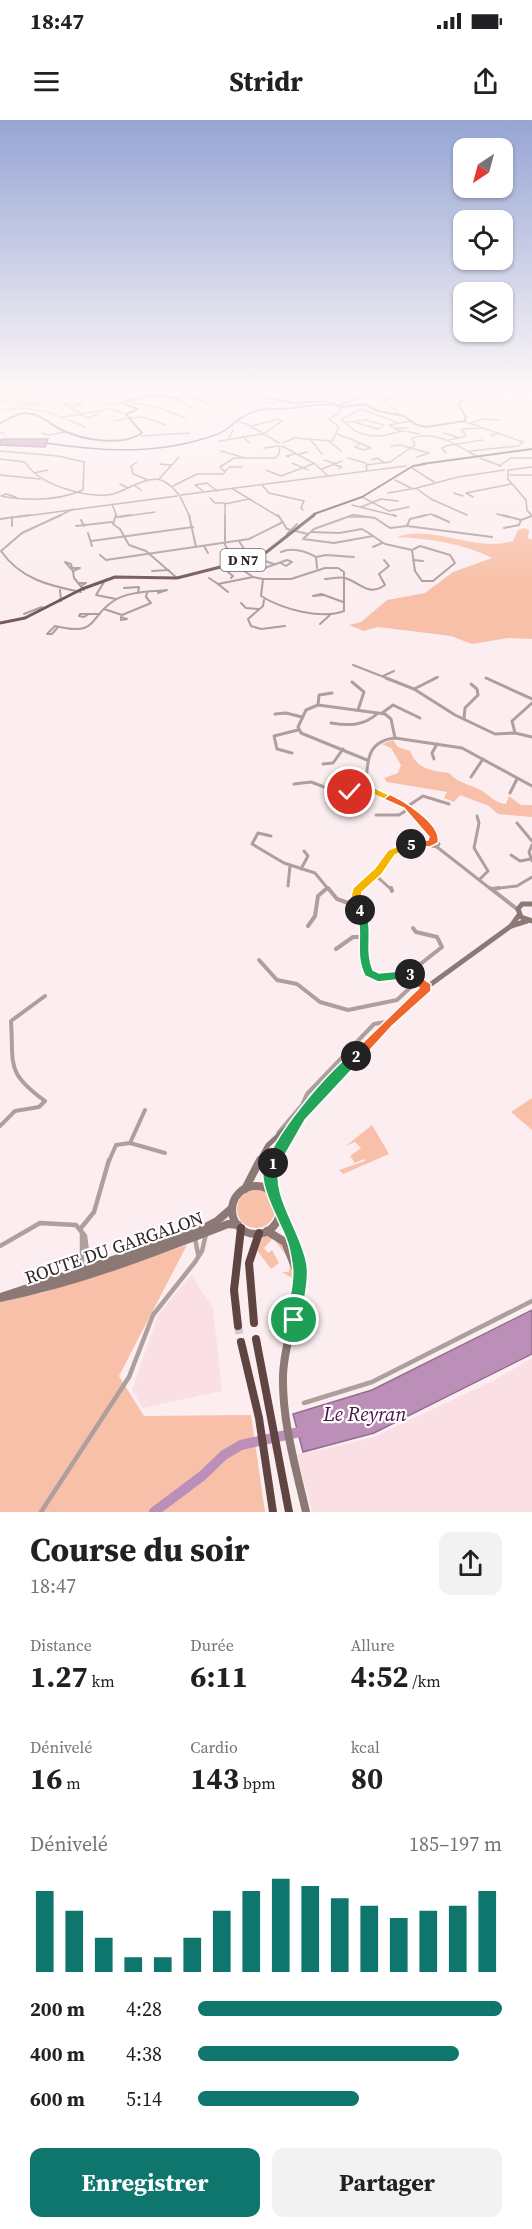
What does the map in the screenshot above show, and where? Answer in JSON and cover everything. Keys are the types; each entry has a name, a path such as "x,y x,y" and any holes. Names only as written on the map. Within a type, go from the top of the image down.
{"highway":[{"path":"238,1326 234,1290 239,1227"},
{"path":"254,1323 249,1263 263,1232"},
{"path":"256,1338 289,1512"},
{"path":"241,1342 258,1418 273,1512"}],"main road":[{"name":"D N7","path":"81,588 122,577 177,578 234,564 264,554 297,524 315,514 362,497 408,467 494,455"},
{"name":"D N7","path":"234,564 268,550 291,530 315,514"},
{"name":"D N7","path":"0,623 20,620 43,607 61,601 81,588 112,578 142,576"}],"street":[{"path":"45,455 80,458 84,462 81,468 83,490"},
{"path":"240,455 246,459"},
{"path":"225,471 220,467 226,461 275,458 279,455"},
{"path":"289,457 286,456 292,455"},
{"path":"299,455 322,469 328,476"},
{"path":"348,458 368,464 385,463 399,455"},
{"path":"417,457 424,455"},
{"path":"476,455 507,470 510,475 508,479 526,500 527,510 532,516 520,520 497,514"},
{"path":"159,479 161,474 179,457"},
{"path":"372,460 377,458 385,463"},
{"path":"499,466 511,458 532,458"},
{"path":"0,459 25,462 40,479"},
{"path":"324,460 342,467 339,469"},
{"path":"322,469 342,461"},
{"path":"137,462 131,466 133,474 148,481"},
{"path":"292,463 308,470"},
{"path":"160,464 171,465"},
{"path":"266,470 281,476 301,467 315,464"},
{"path":"368,464 364,465 368,471"},
{"path":"173,486 197,474 225,471 230,466 242,467"},
{"path":"0,519 408,467 435,482"},
{"path":"388,493 413,489 435,482 532,467"},
{"path":"34,473 48,470"},
{"path":"0,475 29,480 40,479 104,495 148,481 159,479 167,481 179,496 193,527 196,547"},
{"path":"510,475 532,475"},
{"path":"394,478 431,499 467,515"},
{"path":"205,492 195,485 207,483 217,491"},
{"path":"120,484 128,488"},
{"path":"262,485 273,494 304,501 301,508 303,510"},
{"path":"464,495 512,485"},
{"path":"135,486 141,490"},
{"path":"233,489 278,515 285,526 291,530 309,533 339,533 362,529 382,543 412,550 418,546 428,547 450,555 456,561 454,566 433,581 425,583 420,580 415,571 412,550"},
{"path":"464,489 464,495"},
{"path":"16,496 37,499 58,498 83,490"},
{"path":"273,494 279,490"},
{"path":"454,493 473,497"},
{"path":"277,499 284,495"},
{"path":"362,497 392,512 409,507"},
{"path":"210,498 215,503 249,500"},
{"path":"361,507 381,499 398,501"},
{"path":"526,500 532,501"},
{"path":"227,503 224,508 226,543 229,551"},
{"path":"112,504 117,517"},
{"path":"352,505 396,516"},
{"path":"73,509 16,537 1,549 12,565 60,590 81,588 73,569"},
{"path":"76,526 112,522 117,517 155,512"},
{"path":"146,514 148,519"},
{"path":"407,526 406,522 412,518 429,514 449,522"},
{"path":"373,536 328,543 304,540 309,533 353,515 375,518 390,528 407,526 492,537"},
{"path":"12,517 12,526"},
{"path":"81,520 84,525"},
{"path":"504,528 519,525 520,520"},
{"path":"112,522 129,545 150,554 177,578"},
{"path":"100,555 106,560 239,541 249,539 282,522"},
{"path":"91,541 193,527"},
{"path":"163,532 166,537"},
{"path":"88,533 92,546"},
{"path":"239,541 243,549"},
{"path":"373,547 382,543"},
{"path":"170,545 173,551"},
{"path":"204,546 208,553"},
{"path":"281,552 289,549 316,557 327,554 348,559 354,557"},
{"path":"316,557 317,568"},
{"path":"325,579 345,578 362,589 381,589 385,585 379,574 389,566 384,560"},
{"path":"413,560 423,561"},
{"path":"265,561 274,564"},
{"path":"242,569 259,570 281,563"},
{"path":"234,564 253,577 263,579 297,578 317,568 340,569 344,572 346,590 342,613 330,615 281,606 264,600 260,593 263,579"},
{"path":"152,571 169,570"},
{"path":"228,572 233,576 230,579"},
{"path":"218,584 230,579 242,581 253,577"},
{"path":"98,597 96,594 102,584 112,578"},
{"path":"209,578 228,592"},
{"path":"95,584 102,584"},
{"path":"124,588 137,586 139,587 138,593"},
{"path":"60,590 61,601"},
{"path":"98,597 116,599 138,593 167,590 158,593"},
{"path":"104,609 122,616 151,604 146,597 147,593"},
{"path":"324,595 343,602"},
{"path":"94,601 98,597"},
{"path":"57,627 72,630 90,626 116,599"},
{"path":"264,600 260,609 248,619 251,626 261,629 285,626"},
{"path":"240,603 246,608 260,609"},
{"path":"24,614 43,607"},
{"path":"89,614 100,614"},
{"path":"320,624 330,615"},
{"path":"353,665 414,689 495,734 515,733 532,737"},
{"path":"383,676 394,671"},
{"path":"414,689 438,677"},
{"path":"486,678 532,699"},
{"path":"352,682 364,692 358,710"},
{"path":"463,718 465,708 478,695 477,689 471,684"},
{"path":"318,705 319,695 332,693"},
{"path":"515,733 512,721 532,703"},
{"path":"298,730 302,717 309,707 318,705 380,713 391,719 395,738"},
{"path":"332,723 353,726 363,724 393,705 420,718"},
{"path":"275,714 286,713 302,717"},
{"path":"298,730 310,739 343,749 367,760"},
{"path":"292,753 277,749 274,736 298,730"},
{"path":"366,788 367,760 376,744 384,739 395,738 462,748 517,780 532,786"},
{"path":"434,759 432,753 437,744"},
{"path":"323,764 333,762 343,749"},
{"path":"471,777 483,759"},
{"path":"510,793 517,780"},
{"path":"294,784 311,782 340,793 366,788 409,807 432,832 435,841 439,844 437,847"},
{"path":"376,815 399,815 423,796 449,804"},
{"path":"477,816 479,823 474,848 488,871 479,880"},
{"path":"511,855 520,861 532,860 529,852 532,843 517,823"},
{"path":"271,836 258,833 252,843 290,866 315,873 326,889 344,903 357,906"},
{"path":"430,844 435,841"},
{"path":"275,1138 300,1116 388,1022 427,987 511,926 530,921 508,900 437,847 414,843 397,849 375,875 357,891 357,906 365,921 363,960 369,973 378,978 409,973 415,965 437,953 442,947 437,937 416,932 413,928"},
{"path":"301,868 308,856 304,851"},
{"path":"288,886 290,866"},
{"path":"375,875 391,887 392,891"},
{"path":"491,889 518,886 532,877"},
{"path":"308,926 315,916 318,896 326,889"},
{"path":"511,926 519,909 532,904"},
{"path":"336,949 353,938 365,937"},
{"path":"259,960 277,980 297,984 320,1002 348,1010 397,1000 417,981"},
{"path":"409,973 427,987"},
{"path":"0,1126 15,1111 39,1107 45,1102 42,1096 28,1089 11,1066 13,1048 10,1026 15,1018 45,996"},
{"path":"300,1280 285,1240 279,1234 239,1227 232,1208 234,1200 245,1189 261,1156 302,1105 307,1094 374,1024 388,1022"},
{"path":"130,1143 145,1110"},
{"path":"300,1116 271,1167 269,1182 297,1248 300,1280 283,1376 286,1412 306,1512"},
{"path":"86,1271 82,1230 94,1212 112,1151 122,1142 165,1153"},
{"path":"245,1189 260,1186 273,1192"},
{"name":"ROUTE DU GARGALON","path":"0,1298 59,1285 112,1268 195,1236 232,1208"},
{"path":"263,1232 273,1226 280,1212"},
{"path":"0,1245 40,1221 55,1221 82,1230"},
{"name":"ROUTE DU GARGALON","path":"0,1298 206,1234 228,1224 239,1227"},
{"path":"41,1512 129,1377 153,1315 199,1255 206,1234"},
{"path":"195,1236 199,1255"},
{"path":"59,1285 86,1271 112,1268"},
{"path":"304,1403 372,1382 532,1301"}],"shaded area":[{"path":"525,528 529,530 528,538 532,540 532,639 508,638 472,644 451,636 378,627 364,631 349,625 361,622 387,600 425,593 453,572 492,558 446,543 397,537 426,534 469,542 498,544 513,541 518,530"},
{"path":"393,740 398,747 410,751 421,766 449,773 457,780 480,789 499,803 506,804 509,796 521,805 532,805 532,817 498,814 489,806 460,795 454,802 444,798 447,792 387,782 384,778 398,773 401,765 391,748 382,744"},
{"path":"532,1098 532,1130 511,1112"},
{"path":"372,1125 389,1154 343,1174 339,1170 365,1161 364,1159 355,1163 350,1156 361,1148 355,1142 346,1146"},
{"path":"256,1190 269,1196 275,1209 269,1222 256,1228 243,1222 237,1209 243,1196"},
{"path":"266,1235 275,1235 284,1243 293,1261 295,1280 282,1272 289,1272 290,1260 273,1238 264,1248 268,1253 272,1250 279,1263 271,1269 255,1248 257,1241"},
{"path":"187,1245 119,1376 144,1416 251,1415 265,1512 0,1512 0,1302 42,1293"},
{"path":"191,1275 213,1308 222,1391 143,1408 132,1390 158,1315"},
{"path":"532,1358 532,1512 312,1512 297,1455 371,1438 493,1381"}],"water":[{"name":"Le Reyran","path":"532,1310 532,1354 374,1433 303,1452 293,1414 372,1390"}],"waterway":[{"name":"Le Reyran","path":"154,1512 202,1476 224,1455 241,1445 304,1431"}],"tunnel":[{"path":"238,1326 241,1342"}],"route":[{"path":"294,1320 300,1287 300,1267 295,1241 282,1217 279,1201 269,1182 274,1159 300,1116 388,1022 427,987 409,973 378,978 369,973 363,960 365,921 357,906 356,896 360,887 375,875 391,852 414,843 430,844 435,841 434,836 420,818 401,802 366,788 350,792"}]}
